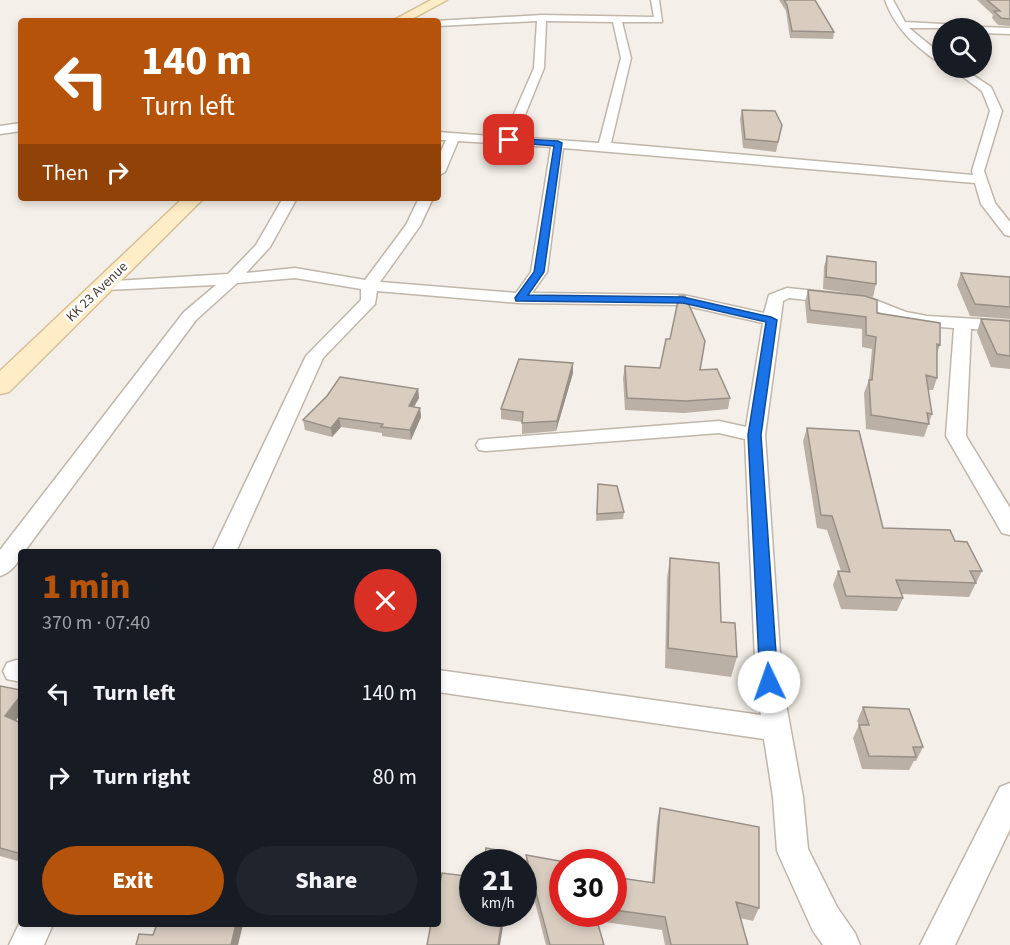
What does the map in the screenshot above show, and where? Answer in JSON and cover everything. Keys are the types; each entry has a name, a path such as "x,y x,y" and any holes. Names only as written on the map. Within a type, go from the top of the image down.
{"main road":[{"path":"404,18 441,0"},
{"name":"KK 23 Avenue","path":"0,386 191,201"}],"street":[{"path":"441,23 542,18 659,20 655,0"},
{"path":"889,0 902,26 917,43 932,53"},
{"path":"509,140 538,68 542,18"},
{"path":"604,146 626,58 617,18"},
{"path":"902,26 932,27"},
{"path":"992,30 1010,31"},
{"path":"971,78 987,89 996,111 978,171 988,204 1010,232"},
{"path":"0,130 18,127"},
{"path":"441,136 604,146 981,180"},
{"path":"441,165 454,137"},
{"path":"520,298 539,272 558,143"},
{"path":"0,567 190,316 232,279 262,247 288,201"},
{"path":"225,549 315,356 369,301 369,286 413,226 425,201"},
{"path":"105,285 232,279 295,273 369,286 520,298 683,300 771,320"},
{"path":"843,945 825,919 793,851 788,797 769,682 755,435 775,298 787,293 865,301 902,316 927,321 1010,326"},
{"path":"963,323 956,436 1010,527"},
{"path":"486,445 719,427 755,435"},
{"path":"441,681 777,729"},
{"path":"937,945 1010,797"},
{"path":"26,945 35,927"}],"building":[{"path":"784,0 815,0 834,32 792,31"},
{"path":"987,0 1010,0 1010,19 1001,18 994,11 1000,11"},
{"path":"742,110 775,111 782,125 778,142 745,139"},
{"path":"827,256 876,262 876,284 826,277"},
{"path":"961,273 1010,277 1010,307 975,304"},
{"path":"808,290 865,296 877,300 877,313 940,323 940,345 937,344 937,378 926,375 932,414 927,413 929,424 871,415 869,380 872,380 876,337 866,335 866,317 810,310"},
{"path":"679,296 685,296 705,341 700,370 717,369 730,398 686,401 627,398 625,366 660,368 666,339 670,339"},
{"path":"981,319 1010,321 1010,356 997,354"},
{"path":"519,359 573,363 557,421 522,423 523,412 501,409"},
{"path":"340,377 418,389 409,406 420,408 410,430 381,427 383,424 339,418 331,428 303,420 327,396"},
{"path":"807,428 859,431 883,528 950,530 955,541 967,542 982,571 970,571 976,583 896,580 903,598 846,596 838,571 850,572 832,516 821,515"},
{"path":"598,484 617,486 624,512 597,514"},
{"path":"670,558 719,563 721,622 735,623 737,657 668,648"},
{"path":"0,686 18,689 18,699 5,716 18,722 18,853 0,848"},
{"path":"863,707 909,709 923,747 913,747 916,757 869,756 859,725 869,725"},
{"path":"660,808 759,827 759,908 736,902 748,945 671,945 665,917 627,912 627,879 654,883"},
{"path":"537,857 549,859 549,927 599,927 604,945 550,945 537,896"},
{"path":"442,873 459,875 459,927 501,927 498,945 427,945 430,927 441,927"},
{"path":"156,927 235,927 231,945 136,945 139,934 153,935"}],"route":[{"path":"509,140 558,143 550,210 539,272 520,298 683,300 771,320 755,435 769,682"}]}
